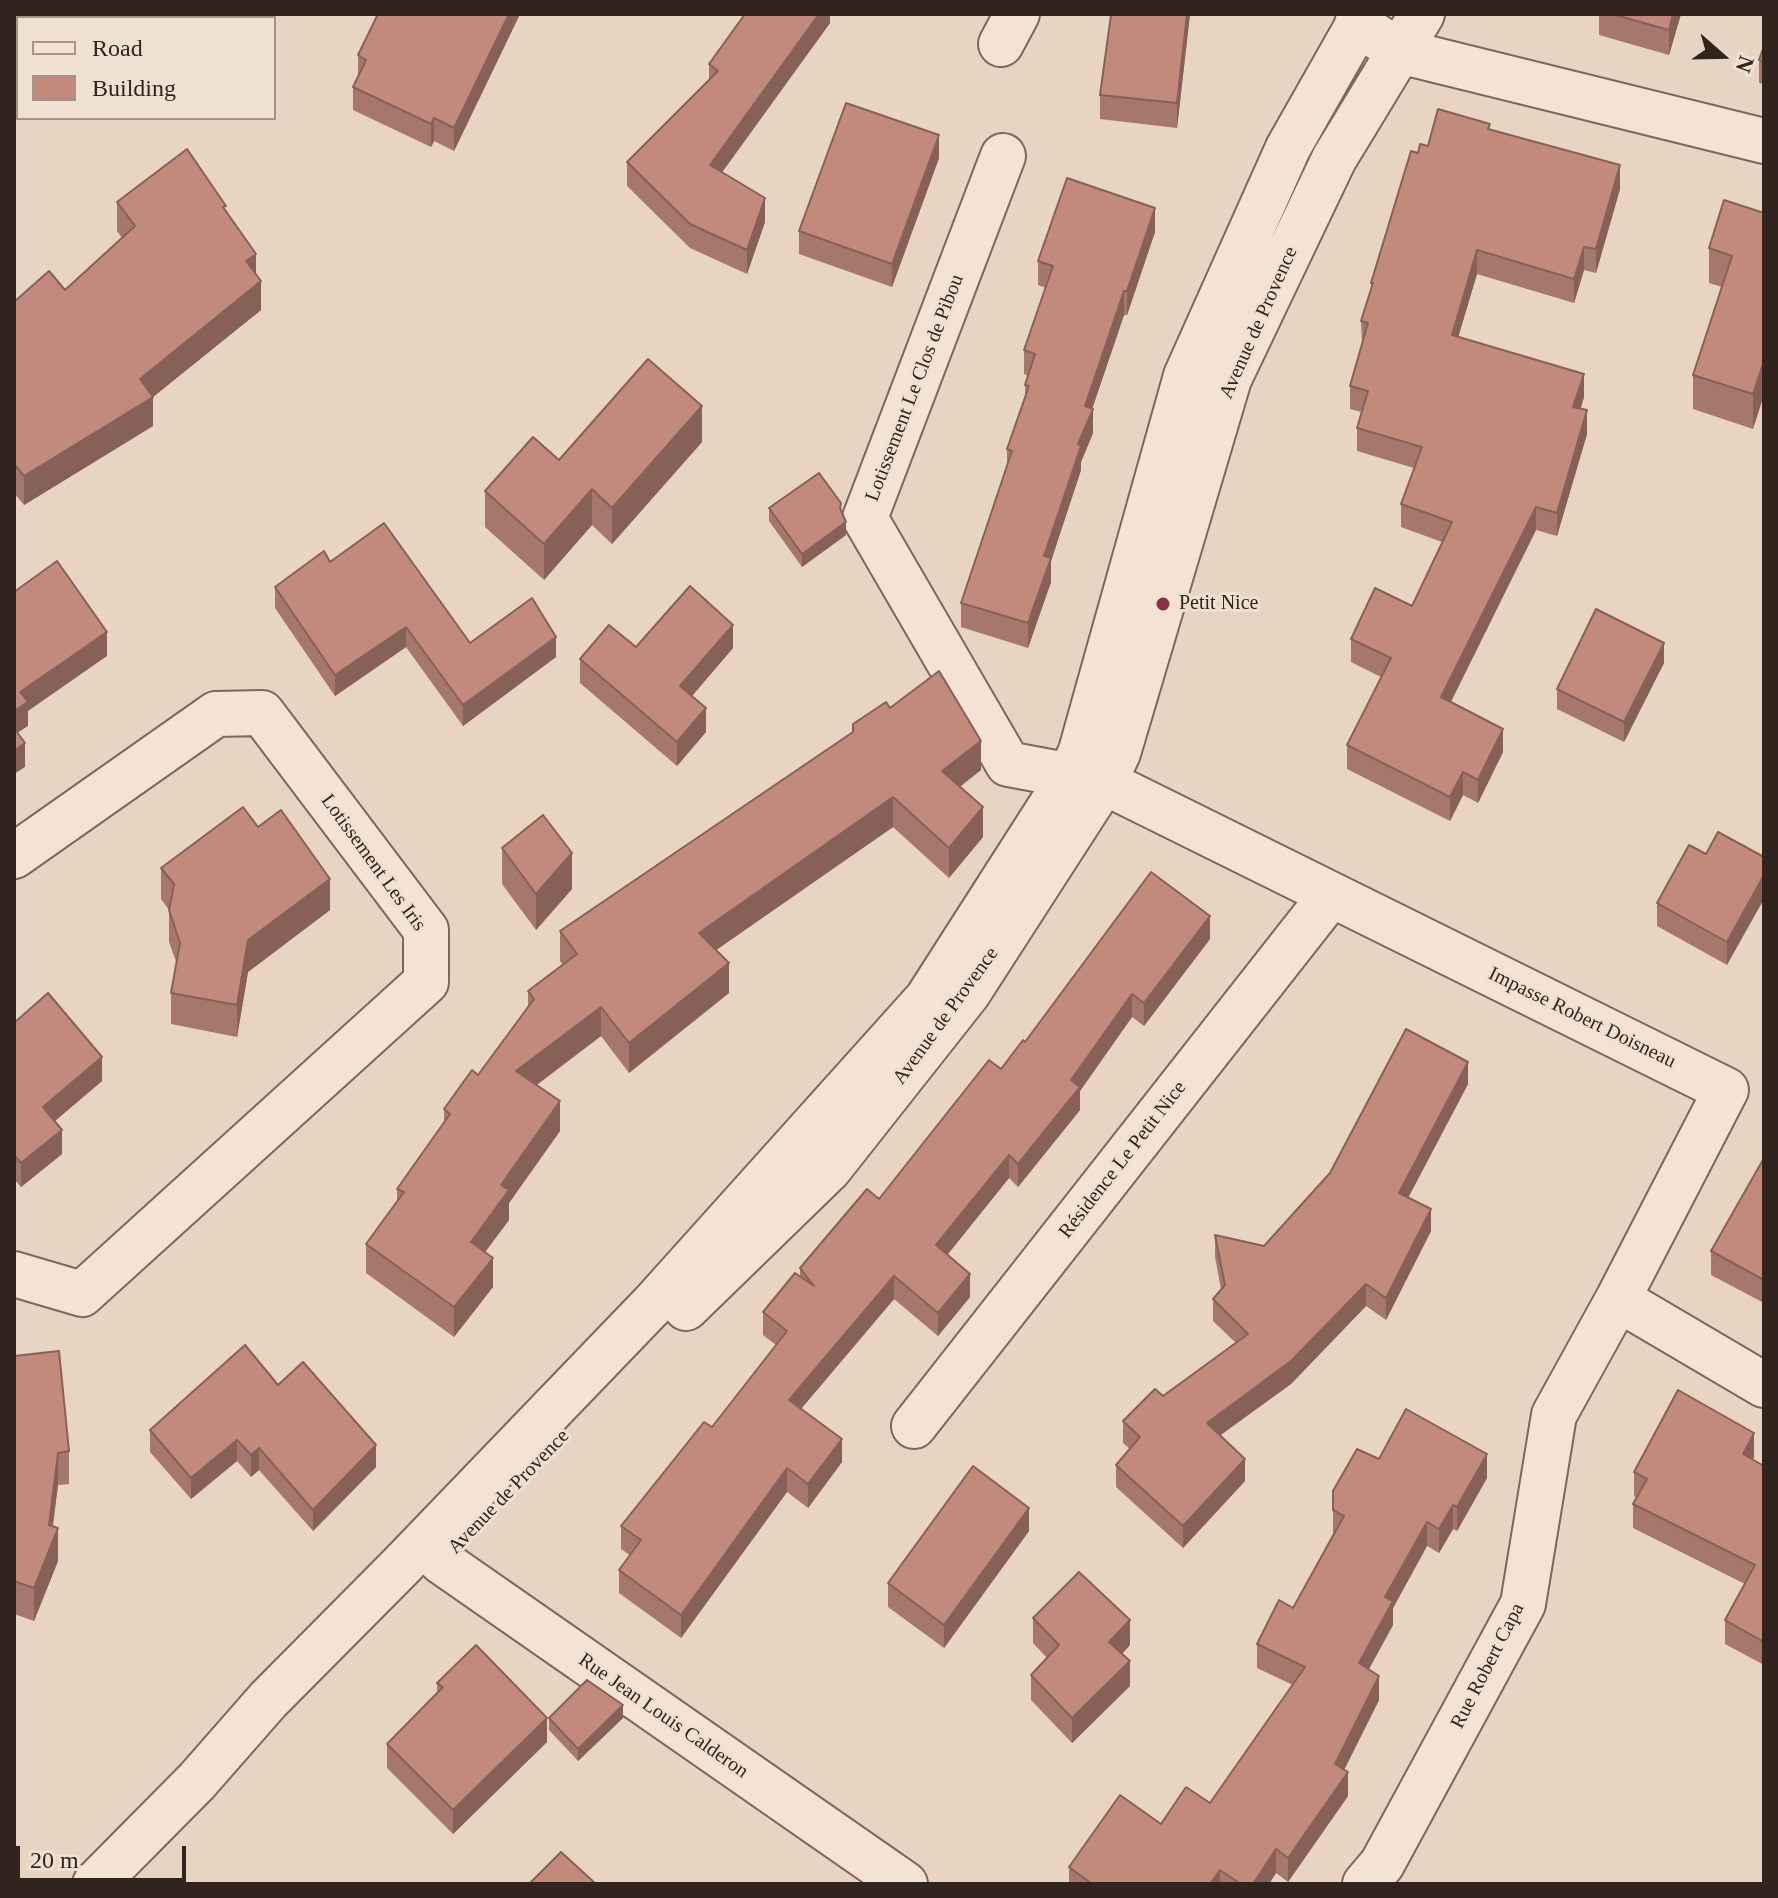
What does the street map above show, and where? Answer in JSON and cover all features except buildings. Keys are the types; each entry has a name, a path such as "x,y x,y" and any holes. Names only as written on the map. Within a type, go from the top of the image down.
{"street":[{"name":"Avenue de Provence","path":"95,1884 197,1781 268,1700 433,1552 927,999 1087,778 1118,753 1229,379 1334,159 1422,14"},
{"name":"Avenue de Provence","path":"1087,778 1081,751 1186,376 1288,148 1361,19 1399,51 1764,141"},
{"name":"Lotissement Le Clos de Pibou","path":"1003,156 865,518 1008,764 1087,778"},
{"name":"Lotissement Les Iris","path":"14,856 216,714 262,713 426,930 426,982 82,1294 14,1274"},
{"name":"Impasse Robert Doisneau","path":"1087,778 1726,1090 1618,1299"},
{"name":"Résidence Le Petit Nice","path":"914,1426 1331,895"},
{"path":"1618,1299 1764,1385"},
{"name":"Rue Robert Capa","path":"1365,1884 1382,1864 1523,1604 1554,1415 1618,1299"},
{"name":"Rue Jean Louis Calderon","path":"433,1552 905,1884"}],"place":[{"name":"Petit Nice","path":"1163,604"}]}
